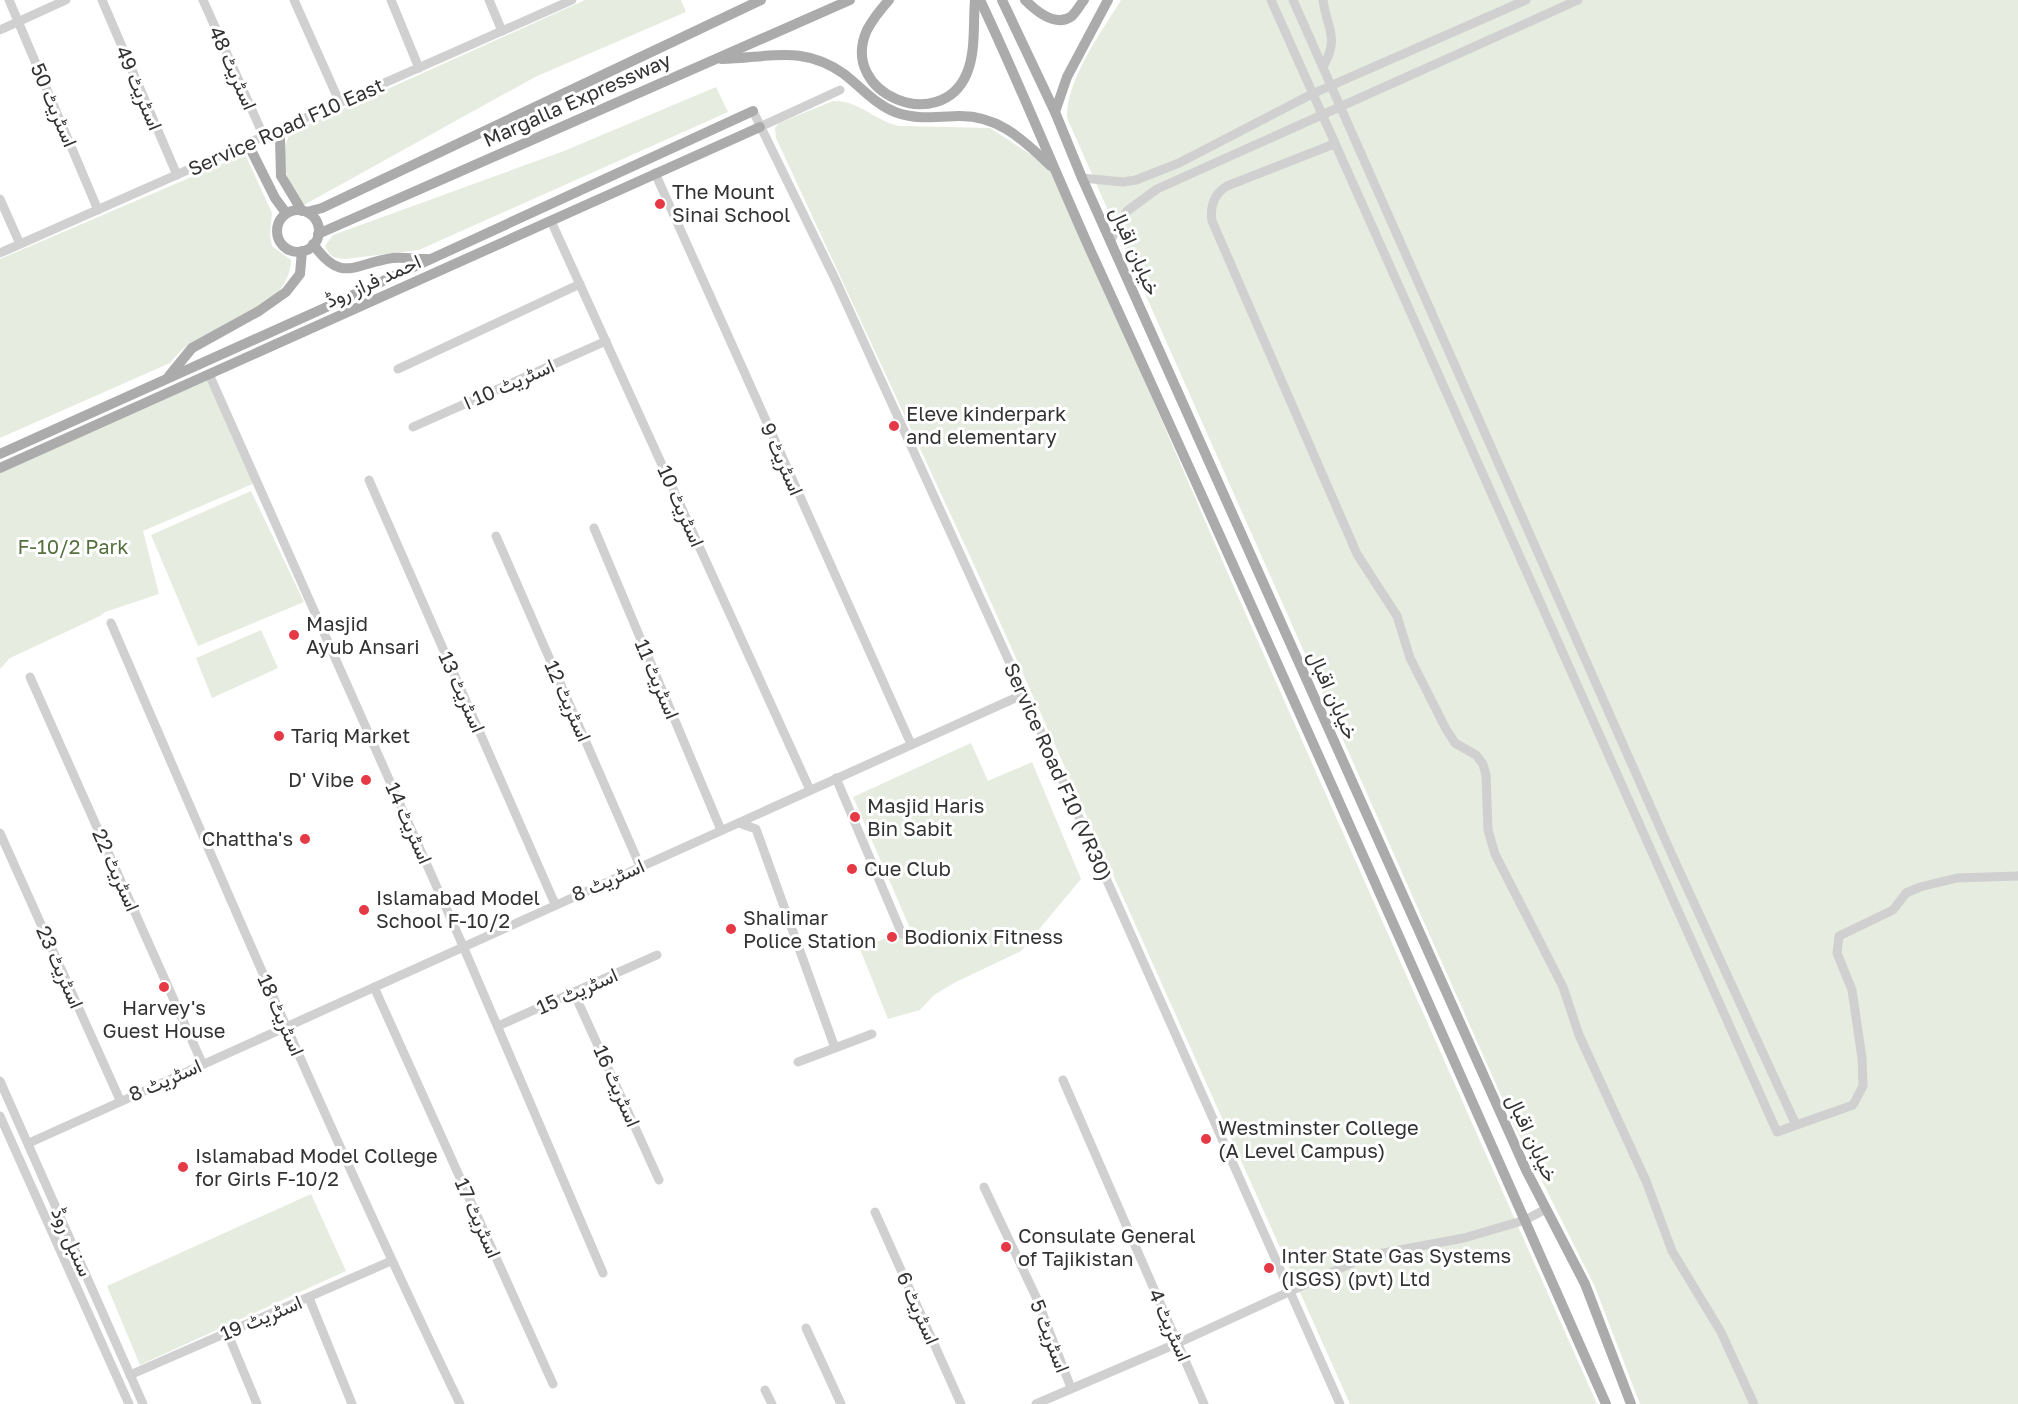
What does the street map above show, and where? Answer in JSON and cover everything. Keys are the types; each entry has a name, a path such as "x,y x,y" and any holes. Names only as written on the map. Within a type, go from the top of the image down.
{"main road":[{"path":"729,15 744,0"},
{"name":"Margalla Expressway","path":"305,211 322,208 761,0"},
{"name":"Margalla Expressway","path":"316,239 850,0"},
{"path":"889,0 867,31 862,60 876,87 900,102 916,105 947,99 967,75 971,59 975,0"},
{"name":"خیابان اقبال","path":"980,0 1012,67 1053,169 1246,592 1606,1404"},
{"name":"خیابان اقبال","path":"1002,0 1055,112 1082,178 1522,1161 1585,1284 1632,1404"},
{"path":"1025,0 1045,17 1059,20 1071,16 1084,0"},
{"path":"1055,112 1071,69 1108,0"},
{"path":"716,59 806,55 828,63 880,104 896,112 928,118 983,117 1000,124 1053,169"},
{"name":"احمد فراز روڈ","path":"0,453 320,310 753,111"},
{"name":"احمد فراز روڈ","path":"0,468 760,127"},
{"path":"277,131 280,138 281,176 305,211 315,219 316,239 331,266 345,269 394,258 431,259"},
{"path":"248,144 274,198 286,213"},
{"path":"302,251 289,250 280,243 277,232 279,222 286,213 305,211"},
{"path":"167,379 192,348 259,312 286,292 300,274 302,251 316,239"},
{"path":"320,310 328,314 326,322"}],"street":[{"name":"اسٹریٹ 50","path":"9,0 98,210"},
{"path":"0,30 66,0"},
{"name":"اسٹریٹ 49","path":"102,0 177,175"},
{"name":"اسٹریٹ 48","path":"203,0 264,137"},
{"path":"294,0 340,103"},
{"path":"391,0 419,68"},
{"path":"489,0 502,31"},
{"name":"Service Road F10 East","path":"0,253 572,0"},
{"path":"1270,0 1777,1132 1853,1105 1863,1086 1862,1059 1852,990 1837,953 1839,936 1893,910 1906,893 1920,887 1957,878 2018,876"},
{"path":"1293,0 1672,855 1796,1125"},
{"path":"1323,0 1333,37 1333,46 1323,66"},
{"path":"1082,178 1114,182 1136,180 1179,163 1312,94 1526,0"},
{"path":"1111,240 1127,211 1143,197 1578,0"},
{"path":"760,127 840,90"},
{"name":"Service Road F10 (VR30)","path":"753,111 770,142 1024,694 1340,1404"},
{"path":"1334,144 1227,186 1218,192 1214,201 1210,212 1212,221 1357,554 1397,616 1410,658 1446,729 1455,743 1476,755 1483,764 1486,775 1488,830 1495,854 1563,987 1579,1035 1646,1181 1672,1251 1722,1332 1754,1404"},
{"name":"اسٹریٹ 9","path":"655,173 911,744"},
{"path":"0,199 20,244"},
{"name":"اسٹریٹ 10","path":"551,221 810,790"},
{"path":"398,369 580,284"},
{"name":"اسٹریٹ 10 ا","path":"413,427 606,341"},
{"name":"اسٹریٹ 14","path":"209,374 464,946 603,1274"},
{"name":"اسٹریٹ 13","path":"369,480 555,904"},
{"name":"اسٹریٹ 11","path":"594,528 721,830"},
{"name":"اسٹریٹ 12","path":"496,536 640,866"},
{"name":"اسٹریٹ 18","path":"111,623 285,1026 391,1261 460,1404"},
{"name":"اسٹریٹ 22","path":"30,677 202,1063"},
{"name":"اسٹریٹ 8","path":"29,1143 1024,694"},
{"path":"836,778 902,934"},
{"path":"738,823 756,829 835,1047"},
{"name":"اسٹریٹ 23","path":"0,833 120,1100"},
{"name":"اسٹریٹ 15","path":"498,1026 657,955"},
{"name":"اسٹریٹ 17","path":"374,987 553,1383"},
{"name":"اسٹریٹ 16","path":"574,993 659,1180"},
{"path":"798,1062 872,1034"},
{"name":"سنبل روڈ","path":"0,1080 143,1404"},
{"name":"اسٹریٹ 4","path":"1063,1080 1204,1404"},
{"name":"سنبل روڈ","path":"0,1116 129,1404"},
{"name":"اسٹریٹ 5","path":"984,1187 1037,1299 1071,1388"},
{"path":"1035,1404 1178,1343 1366,1256 1464,1238 1525,1220 1546,1209"},
{"name":"اسٹریٹ 6","path":"875,1212 961,1404"},
{"name":"اسٹریٹ 19","path":"130,1375 391,1261"},
{"path":"309,1298 352,1404"},
{"path":"806,1329 841,1404"},
{"path":"99,1337 111,1331"},
{"path":"227,1332 257,1404"},
{"path":"765,1390 772,1404"}],"green space":[{"path":"585,0 681,0 686,12 535,77 304,205 293,188 284,163 290,133"},
{"path":"1121,0 2018,0 2018,1404 1640,1404 1595,1287 1515,1127 1067,118 1072,88 1086,56"},
{"path":"716,87 728,112 419,250 345,259 332,256 325,246 333,235 564,151"},
{"path":"833,101 851,104 891,124 900,126 990,128 1053,169 1232,583 1597,1404 1350,1404 981,580 776,138 775,128 779,123"},
{"path":"245,154 272,213 270,235 272,246 291,260 287,278 278,292 249,314 197,340 181,351 170,363 0,438 0,259"},
{"name":"F-10/2 Park","path":"209,374 257,482 143,531 159,594 105,612 10,658 0,669 0,468"},
{"path":"251,491 304,602 198,646 151,535"},
{"path":"261,630 278,668 212,698 196,658"},
{"path":"971,743 988,781 1032,762 1081,879 1021,951 954,983 934,995 920,1010 888,1019 860,949 910,928 853,797"},
{"path":"311,1194 346,1271 140,1365 107,1286"}],"place":[{"name":"The Mount Sinai School","path":"660,204"},
{"name":"Eleve kinderpark and elementary","path":"894,426"},
{"name":"Masjid Ayub Ansari","path":"294,635"},
{"name":"Tariq Market","path":"279,736"},
{"name":"D' Vibe","path":"366,780"},
{"name":"Masjid Haris Bin Sabit","path":"855,817"},
{"name":"Chattha's","path":"305,839"},
{"name":"Cue Club","path":"852,869"},
{"name":"Islamabad Model School F-10/2","path":"364,910"},
{"name":"Shalimar Police Station","path":"731,929"},
{"name":"Bodionix Fitness","path":"892,937"},
{"name":"Harvey's Guest House","path":"164,987"},
{"name":"Westminster College (A Level Campus)","path":"1206,1139"},
{"name":"Islamabad Model College for Girls F-10/2","path":"183,1167"},
{"name":"Consulate General of Tajikistan","path":"1006,1247"},
{"name":"Inter State Gas Systems (ISGS) (pvt) Ltd","path":"1269,1268"}]}
